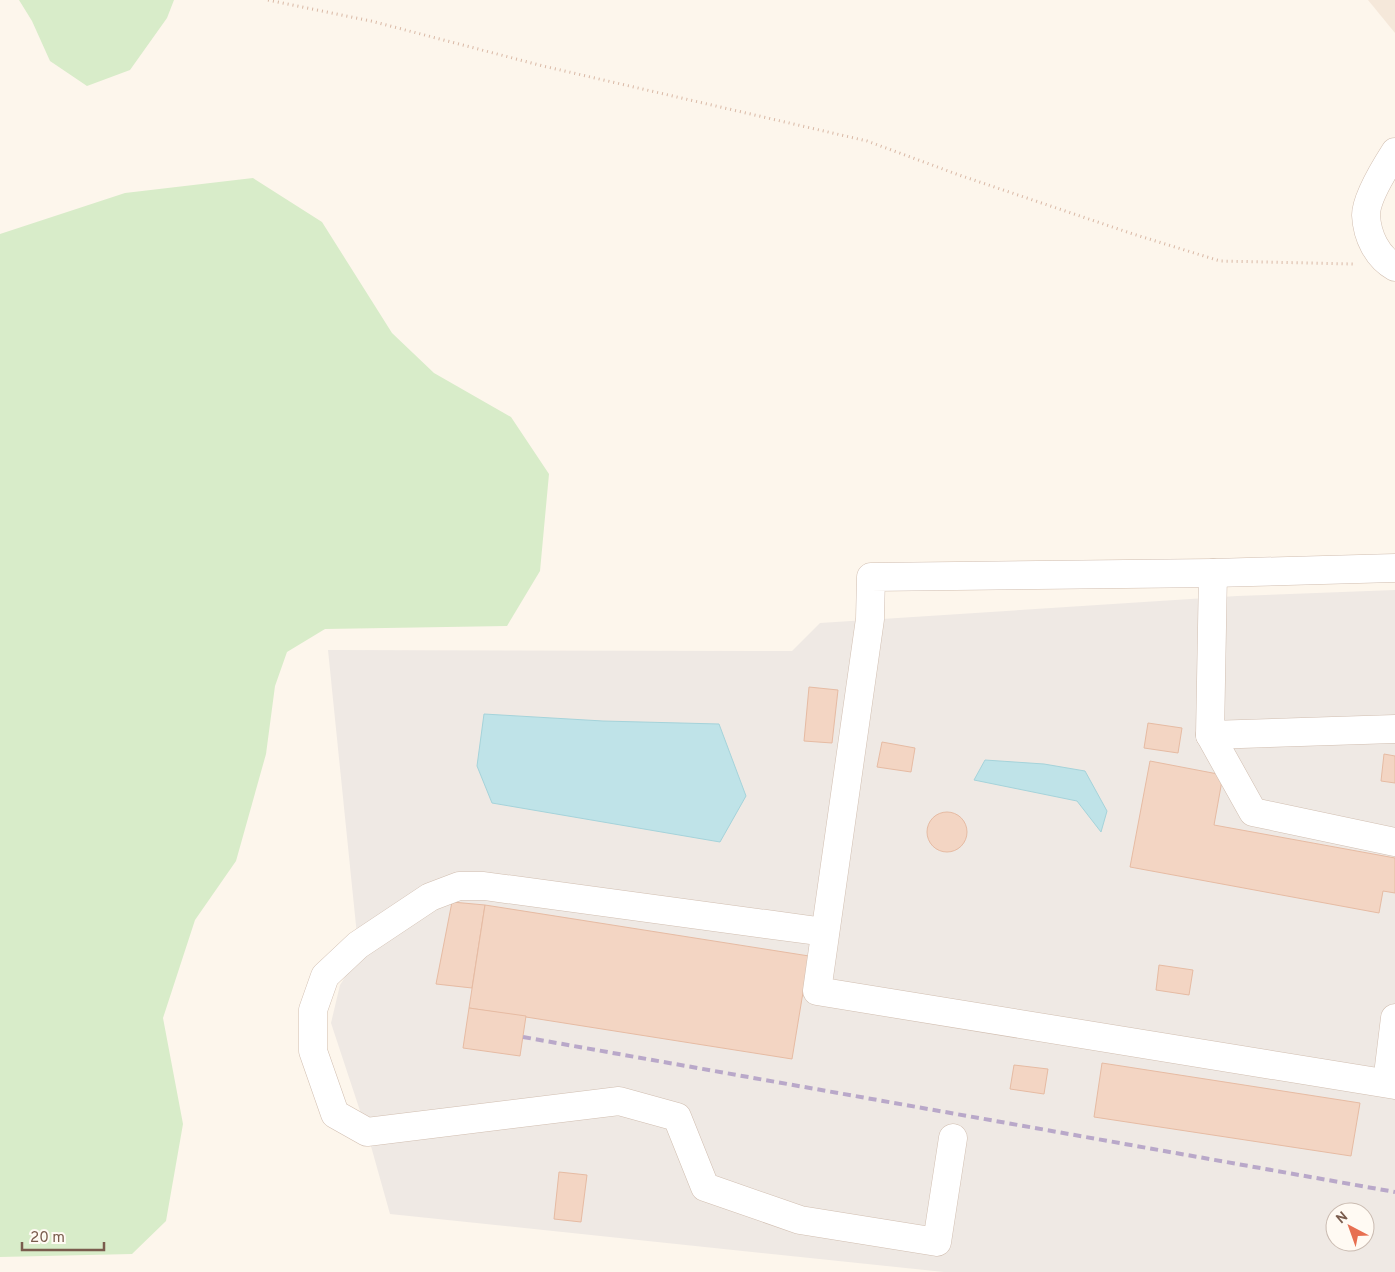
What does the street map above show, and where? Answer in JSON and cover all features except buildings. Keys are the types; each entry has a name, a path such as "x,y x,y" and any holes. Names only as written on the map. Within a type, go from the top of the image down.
{"street":[{"path":"1389,264 1372,243 1366,214 1381,173 1395,152"},
{"path":"1395,568 1213,573 871,577 870,619 817,991 1391,1084 1395,1018"},
{"path":"1213,573 1210,735 1253,812 1395,842"},
{"path":"1210,735 1395,729"},
{"path":"825,932 484,886 458,886 430,897 358,945 326,976 313,1010 313,1050 335,1114 367,1132 619,1101 677,1117 705,1188 800,1220 937,1242 953,1138"}],"path":[{"path":"268,0 371,21 543,66 868,141 959,175 1133,234 1220,261 1389,264"}],"shaded area":[{"path":"1368,0 1395,0 1395,33"},
{"path":"1395,590 1395,1272 944,1272 390,1214 367,1132 331,1023 340,985 359,955 328,650 792,651 820,623 1237,596"}],"green space":[{"path":"19,0 174,0 167,18 130,70 87,86 50,61 32,21"},
{"path":"253,178 322,222 392,333 434,373 511,417 549,474 540,571 507,626 325,629 287,652 275,686 266,754 236,861 195,920 163,1018 183,1124 166,1221 132,1254 0,1257 0,234 125,193"}],"water":[{"path":"484,714 603,721 719,724 746,796 720,842 492,803 477,766"},
{"path":"985,760 1044,764 1085,771 1107,811 1101,832 1077,801 974,780"}],"railway":[{"path":"523,1037 1395,1192"}]}
